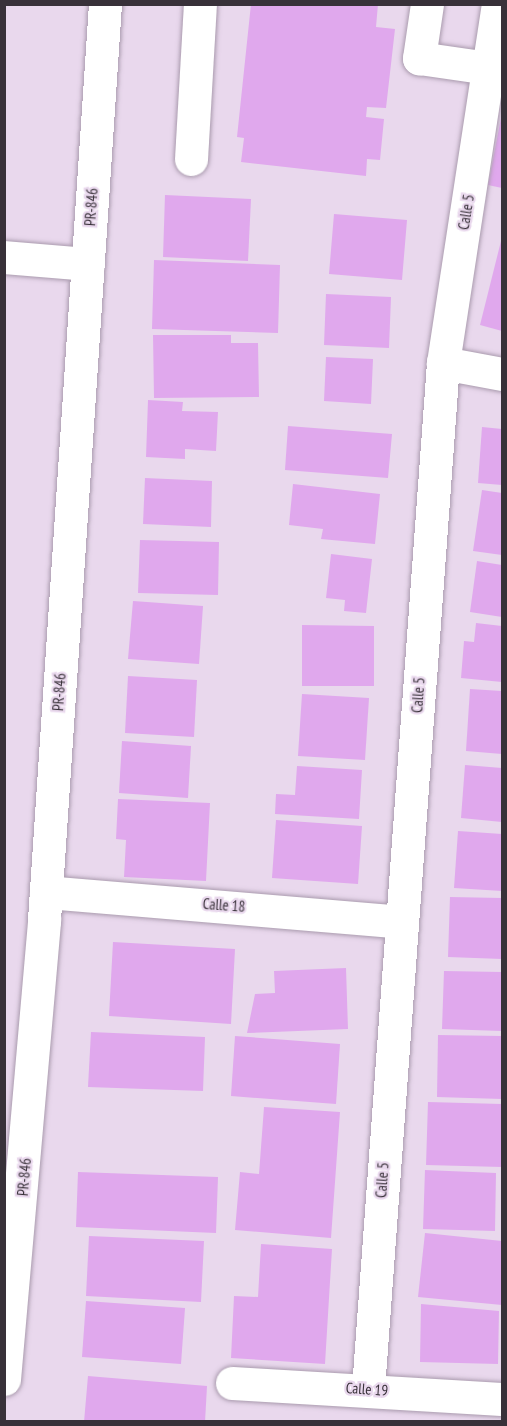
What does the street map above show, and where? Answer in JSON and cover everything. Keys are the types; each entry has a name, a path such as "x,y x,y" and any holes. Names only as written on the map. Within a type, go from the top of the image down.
{"street":[{"name":"PR-846","path":"4,1379 14,1189 46,892 105,4"},
{"path":"191,159 200,4"},
{"path":"427,4 419,58 494,48"},
{"name":"Calle 5","path":"368,1389 443,363 494,48 498,4"},
{"path":"4,257 88,264"},
{"path":"443,363 502,374"},
{"name":"Calle 18","path":"46,892 401,922"},
{"name":"Calle 19","path":"232,1383 368,1389 502,1399"}],"building":[{"path":"251,4 378,4 376,27 395,29 386,108 367,107 366,117 384,119 380,160 367,159 366,176 241,162 244,138 237,137"},
{"path":"502,118 502,188 488,185"},
{"path":"165,195 251,199 248,261 163,257"},
{"path":"334,214 407,220 402,280 329,274"},
{"path":"502,237 502,331 480,325"},
{"path":"154,260 280,265 278,333 152,329"},
{"path":"326,294 391,297 389,348 324,345"},
{"path":"153,335 231,335 231,343 258,343 259,397 154,398"},
{"path":"326,357 373,359 371,404 324,401"},
{"path":"148,400 183,402 182,411 218,412 216,451 185,449 185,459 146,457"},
{"path":"288,426 392,434 388,478 285,470"},
{"path":"482,427 502,429 502,485 478,483"},
{"path":"145,478 212,481 211,527 143,524"},
{"path":"293,484 380,494 375,544 321,539 323,529 289,525"},
{"path":"482,490 502,493 502,555 473,551"},
{"path":"140,540 219,542 218,595 138,593"},
{"path":"331,554 372,559 366,613 344,611 345,600 326,598"},
{"path":"477,561 502,565 502,617 470,612"},
{"path":"133,601 203,606 199,664 128,659"},
{"path":"476,623 502,626 502,682 461,678 464,641 474,642"},
{"path":"302,625 374,626 374,686 302,686"},
{"path":"128,676 197,680 194,737 125,733"},
{"path":"470,689 502,691 502,754 466,751"},
{"path":"302,694 369,698 365,760 298,756"},
{"path":"122,741 191,746 188,798 119,793"},
{"path":"465,765 502,768 502,822 461,818"},
{"path":"297,766 362,770 359,819 275,814 276,794 295,795"},
{"path":"118,799 210,803 206,881 124,877 126,840 116,839"},
{"path":"276,820 362,826 358,884 272,878"},
{"path":"458,831 502,834 502,891 454,888"},
{"path":"450,897 502,898 502,959 448,957"},
{"path":"113,942 235,949 231,1024 109,1016"},
{"path":"346,968 348,1029 247,1033 255,994 275,993 274,971"},
{"path":"444,971 502,972 502,1031 442,1029"},
{"path":"91,1032 205,1037 203,1091 88,1087"},
{"path":"438,1035 502,1036 502,1099 437,1097"},
{"path":"235,1036 340,1044 336,1104 231,1096"},
{"path":"428,1102 502,1104 502,1167 426,1165"},
{"path":"264,1107 340,1112 331,1238 235,1230 240,1172 259,1174"},
{"path":"425,1170 496,1173 495,1231 423,1229"},
{"path":"78,1172 218,1177 216,1233 76,1227"},
{"path":"425,1233 502,1241 502,1305 418,1297"},
{"path":"89,1236 204,1241 201,1302 86,1296"},
{"path":"261,1244 332,1249 325,1364 231,1358 234,1296 258,1297"},
{"path":"86,1301 185,1308 181,1364 82,1357"},
{"path":"421,1304 499,1311 498,1364 420,1362"},
{"path":"88,1376 207,1386 205,1422 84,1422"}]}
